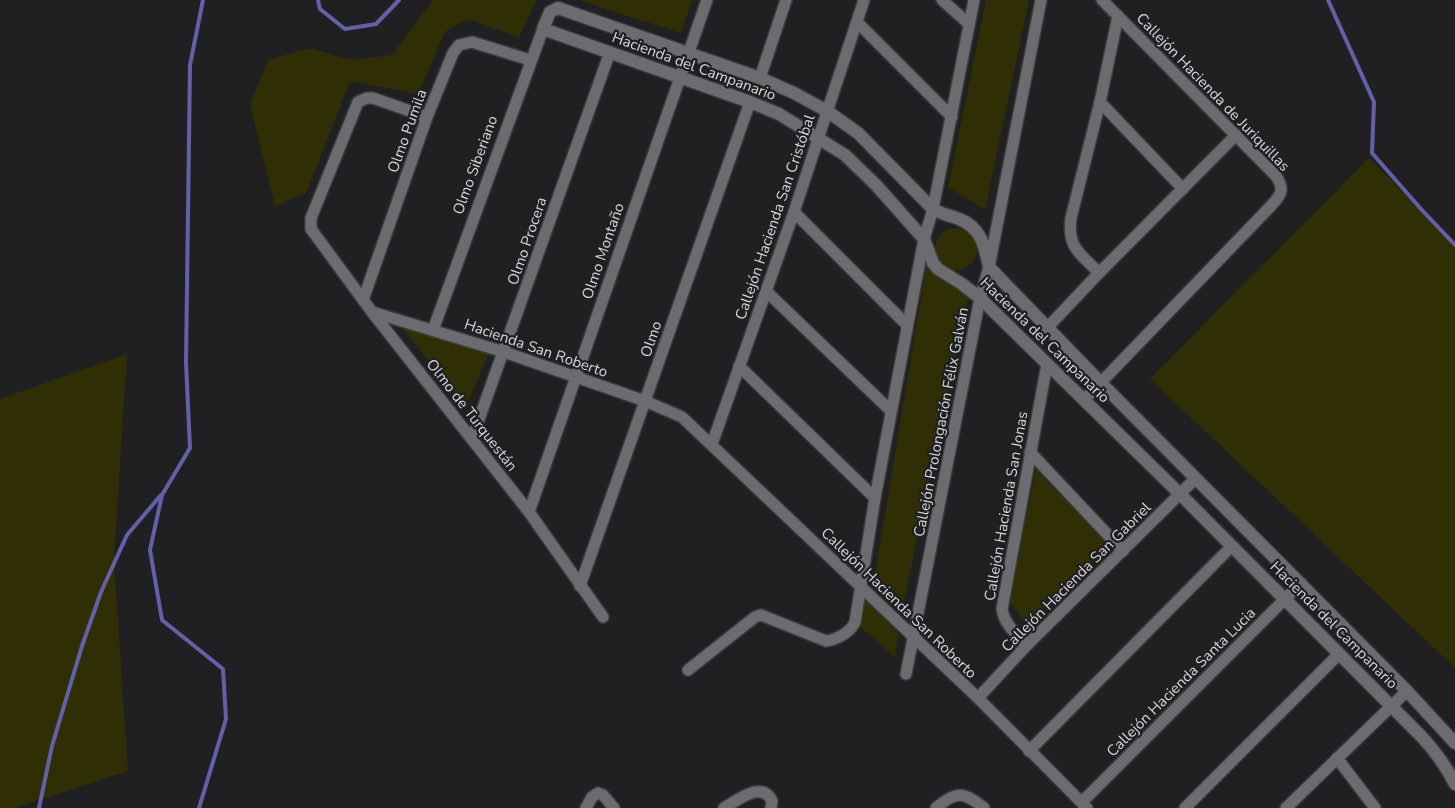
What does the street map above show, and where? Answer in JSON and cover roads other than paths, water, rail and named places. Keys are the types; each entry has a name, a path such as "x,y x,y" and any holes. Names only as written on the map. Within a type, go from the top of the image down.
{"street":[{"name":"Olmo Montaño","path":"529,512 707,0"},
{"path":"760,78 786,0"},
{"name":"Callejón Hacienda San Cristóbal","path":"712,444 794,212 864,0"},
{"path":"942,0 968,24"},
{"path":"688,670 755,617 761,615 826,641 833,640 846,632 852,628 855,622 891,411 924,239 933,209 974,0"},
{"name":"Callejón Prolongación Félix Galván","path":"906,674 1041,0"},
{"name":"Callejón Hacienda de Juriquillas","path":"1084,400 1280,195 1282,185 1276,176 1102,0"},
{"name":"Hacienda del Campanario","path":"550,12 558,8 760,78 794,93 827,111 858,133 933,209 941,214 968,223 974,228 984,243 989,267 1100,382 1408,691 1455,743"},
{"name":"Olmo Siberiano","path":"433,330 530,60 550,12"},
{"path":"1099,273 1074,247 1069,231 1100,102 1118,16"},
{"path":"857,22 952,117"},
{"name":"Hacienda del Campanario","path":"543,29 681,77 779,114 818,137 853,162 876,184 924,239 933,263 938,269 980,298 1180,494 1434,750 1455,784"},
{"name":"Olmo Pumila","path":"364,300 427,117 453,53 459,45 472,42 530,60"},
{"name":"Olmo Procera","path":"472,439 610,52"},
{"name":"Olmo de Turquestán","path":"427,117 373,98 358,102 311,218 310,224 313,233 372,312 529,512 580,586 604,617"},
{"name":"Olmo","path":"580,586 750,102"},
{"path":"1100,102 1183,189"},
{"path":"1047,328 1236,135"},
{"path":"794,212 908,325"},
{"path":"766,291 891,411"},
{"name":"Hacienda San Roberto","path":"372,312 504,352 672,411 688,421"},
{"name":"Callejón Hacienda San Jonas","path":"1027,645 1009,626 1002,609 1046,364"},
{"path":"739,366 875,498"},
{"name":"Callejón Hacienda San Roberto","path":"688,421 913,639 978,698 1084,805"},
{"path":"1030,452 1123,550"},
{"name":"Callejón Hacienda San Gabriel","path":"978,698 1027,645 1196,478"},
{"path":"1029,751 1232,546"},
{"name":"Callejón Hacienda Santa Lucia","path":"1084,805 1301,583"},
{"path":"1186,808 1339,654"},
{"path":"1286,808 1408,691"},
{"path":"1337,758 1375,808"},
{"path":"724,808 751,793 763,792 771,799 771,808"},
{"path":"586,808 592,796 598,793 614,808"},
{"path":"936,808 949,799 961,794 965,794 984,808"}],"waterway":[{"path":"199,808 226,719 223,669 162,620 150,550 162,495 190,448 186,363 190,65 203,0"},
{"path":"318,0 320,9 345,29 376,24 399,0"},
{"path":"1328,0 1374,102 1372,153 1455,245"},
{"path":"39,808 52,746 82,646 101,592 127,535 161,495"}]}
